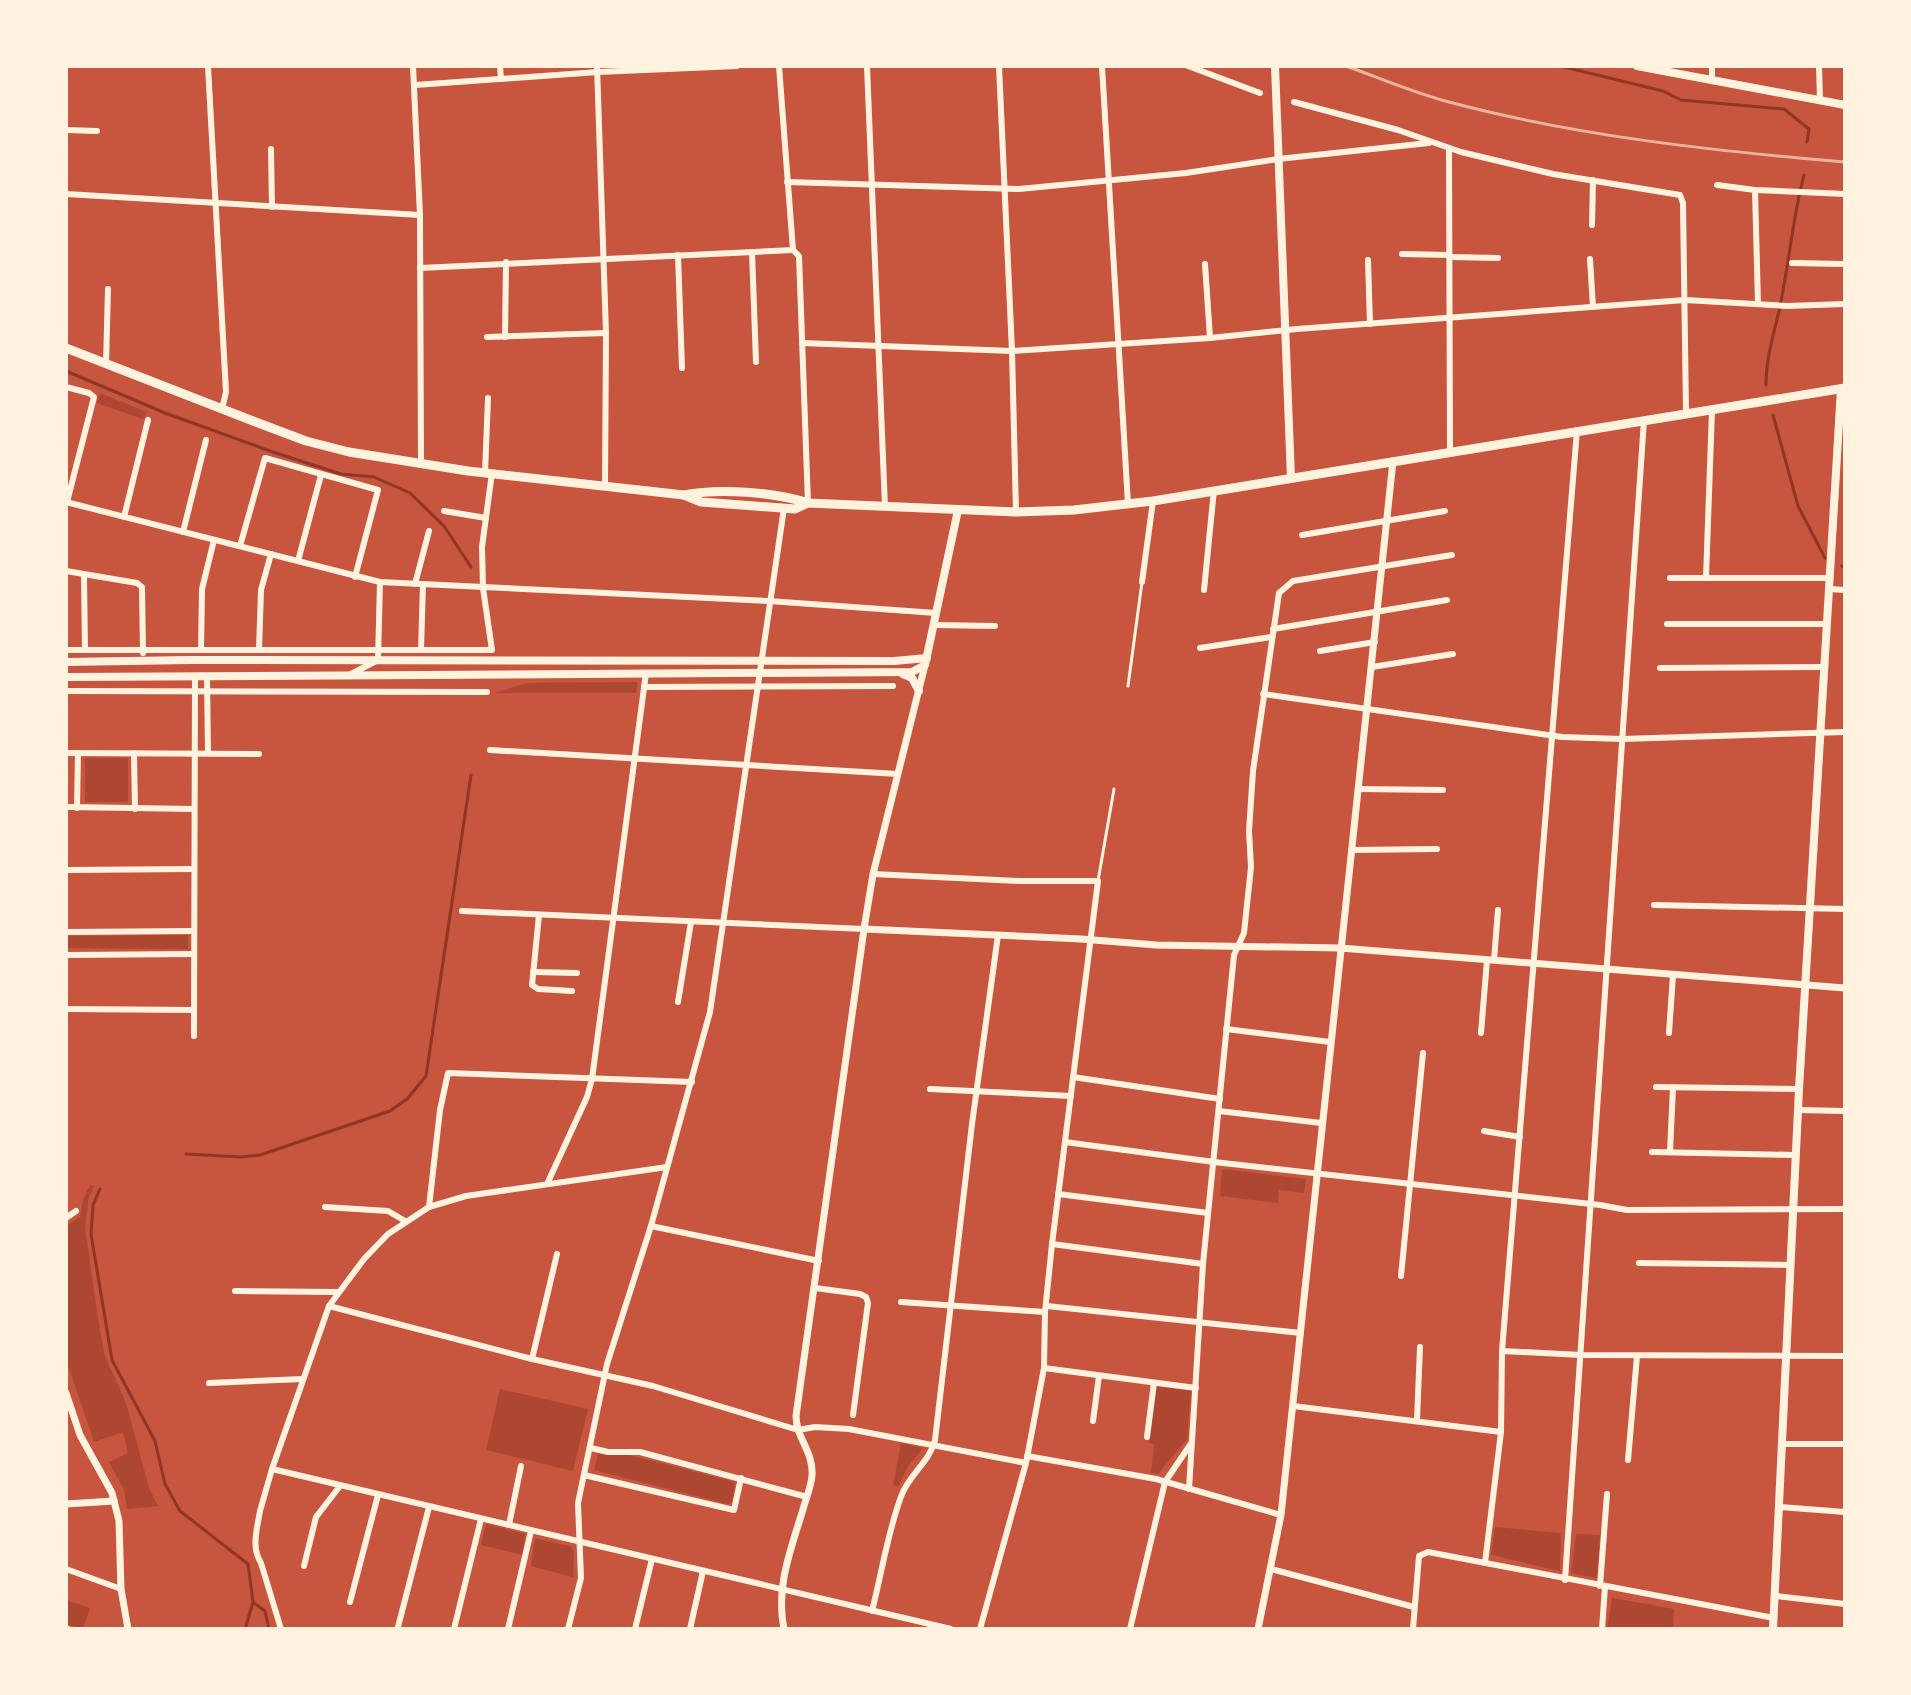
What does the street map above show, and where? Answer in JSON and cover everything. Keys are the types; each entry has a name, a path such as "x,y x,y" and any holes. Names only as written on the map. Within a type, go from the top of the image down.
{"main road":[{"path":"1275,66 1291,478"},
{"path":"1637,66 1845,105"},
{"path":"66,348 306,441 421,465 684,495 701,492 885,507 1016,512 1074,510 1153,501 1843,388 1799,1089 1773,1629"},
{"path":"684,495 701,502 795,509 803,501"},
{"path":"66,677 912,672 926,662 958,510"},
{"path":"66,662 378,655 926,662"},
{"path":"899,673 912,678 919,691"}],"street":[{"path":"208,66 226,397 222,410"},
{"path":"413,66 420,215 421,465"},
{"path":"500,66 501,79"},
{"path":"415,85 598,69 737,66"},
{"path":"779,66 793,250 799,256 803,501"},
{"path":"867,66 885,507"},
{"path":"999,66 1016,512"},
{"path":"1102,66 1128,504"},
{"path":"1188,66 1260,93"},
{"path":"1712,66 1712,80"},
{"path":"1819,66 1820,100"},
{"path":"598,69 606,333 605,487"},
{"path":"1294,102 1398,130 1449,149 1553,174 1680,195 1683,203 1686,412"},
{"path":"66,130 97,131"},
{"path":"787,182 1004,190 1108,181 1429,143"},
{"path":"271,149 272,207"},
{"path":"1449,149 1450,451"},
{"path":"1592,225 1593,180"},
{"path":"1717,185 1845,194"},
{"path":"1755,190 1758,304"},
{"path":"66,194 420,215"},
{"path":"420,268 793,250"},
{"path":"752,252 756,362"},
{"path":"1402,254 1498,258"},
{"path":"678,255 682,368"},
{"path":"1590,259 1593,307"},
{"path":"1368,260 1370,324"},
{"path":"505,337 506,262"},
{"path":"1792,263 1845,264"},
{"path":"1205,264 1210,338"},
{"path":"106,364 108,289"},
{"path":"802,343 1012,351 1685,300 1787,306 1845,304"},
{"path":"487,337 606,333"},
{"path":"66,387 94,397 67,502 124,517 380,582 769,601 936,613"},
{"path":"66,650 259,650 378,655 421,650 492,650 483,588 482,547 488,473 488,398"},
{"path":"1706,578 1712,408"},
{"path":"124,517 148,420"},
{"path":"1565,1580 1644,420"},
{"path":"1485,1563 1501,1432 1502,1351 1577,430"},
{"path":"183,532 206,440"},
{"path":"240,546 265,458 378,490 355,577"},
{"path":"1258,1629 1281,1515 1393,461"},
{"path":"298,561 321,475"},
{"path":"1204,590 1214,490"},
{"path":"1142,582 1153,501"},
{"path":"568,1629 581,1578 578,1503 605,1376 651,1226 710,1012 784,508"},
{"path":"444,511 486,518"},
{"path":"1302,535 1445,511"},
{"path":"421,650 419,584 429,531"},
{"path":"201,650 201,600 214,540"},
{"path":"259,650 261,590 271,554"},
{"path":"1189,1489 1203,1264 1226,1029 1237,945 1243,940 1244,933 1251,867 1249,831 1253,771 1279,593 1293,581 1452,555"},
{"path":"66,571 137,583 142,587 143,661"},
{"path":"84,575 85,650"},
{"path":"1670,578 1830,578"},
{"path":"378,655 380,582"},
{"path":"1829,589 1845,590"},
{"path":"1273,629 1447,600"},
{"path":"1667,624 1827,624"},
{"path":"934,625 995,626"},
{"path":"1200,648 1271,637"},
{"path":"1320,651 1375,642"},
{"path":"1372,667 1453,654"},
{"path":"348,675 378,655"},
{"path":"784,1629 781,1588 812,1480 808,1447 798,1430 796,1416 864,929 873,874 926,662"},
{"path":"1660,668 1824,667"},
{"path":"548,1182 587,1097 592,1079 646,673"},
{"path":"194,1036 195,676"},
{"path":"207,676 208,753"},
{"path":"644,687 893,686"},
{"path":"66,691 487,692"},
{"path":"1263,694 1552,737 1622,739 1845,732"},
{"path":"490,750 898,774"},
{"path":"66,753 259,754"},
{"path":"77,808 78,753"},
{"path":"134,753 135,809"},
{"path":"1358,789 1443,790"},
{"path":"68,807 194,809"},
{"path":"1351,850 1437,849"},
{"path":"66,870 194,869"},
{"path":"873,874 1020,881 1098,881 1052,1244 1044,1368 1027,1460 980,1629"},
{"path":"1654,905 1845,909"},
{"path":"1481,1033 1498,910"},
{"path":"462,911 1156,945 1340,948 1845,988"},
{"path":"539,915 532,982 535,988 572,991"},
{"path":"678,1002 691,922"},
{"path":"66,932 194,931"},
{"path":"872,1611 903,1491 933,1447 998,935"},
{"path":"66,955 194,954"},
{"path":"533,972 577,973"},
{"path":"1669,1033 1673,975"},
{"path":"66,1009 194,1010"},
{"path":"1226,1029 1330,1042"},
{"path":"1401,1276 1423,1053"},
{"path":"429,1207 440,1110 448,1073 692,1082"},
{"path":"1073,1077 1220,1099"},
{"path":"1656,1087 1799,1089"},
{"path":"1670,1152 1673,1087"},
{"path":"930,1089 1071,1096"},
{"path":"1798,1110 1845,1111"},
{"path":"1219,1111 1321,1123"},
{"path":"1484,1131 1520,1137"},
{"path":"1065,1142 1214,1162 1591,1203 1627,1210 1845,1209"},
{"path":"1652,1152 1796,1155"},
{"path":"281,1629 255,1546 260,1511 303,1379 337,1292 372,1251 405,1221 429,1207 466,1196 548,1182 667,1167"},
{"path":"1058,1194 1208,1213"},
{"path":"325,1207 388,1211 405,1221"},
{"path":"66,1218 76,1211"},
{"path":"651,1226 819,1261"},
{"path":"1052,1244 1203,1264"},
{"path":"532,1359 557,1254"},
{"path":"1639,1263 1790,1265"},
{"path":"815,1288 860,1294 866,1297 868,1303 853,1415"},
{"path":"235,1291 337,1292"},
{"path":"901,1302 1046,1309 1301,1333"},
{"path":"329,1306 532,1359 653,1386 798,1430 815,1427 849,1429 920,1441 933,1447 1165,1482 1281,1515"},
{"path":"1417,1420 1420,1347"},
{"path":"1502,1351 1637,1356 1845,1356"},
{"path":"1628,1460 1637,1356"},
{"path":"1044,1368 1196,1388"},
{"path":"1093,1421 1099,1376"},
{"path":"209,1383 303,1379"},
{"path":"1147,1437 1154,1383"},
{"path":"66,1393 80,1435 114,1501 119,1521 121,1589 128,1629"},
{"path":"1293,1406 1501,1432"},
{"path":"1130,1629 1165,1482 1192,1442"},
{"path":"1782,1444 1845,1444"},
{"path":"591,1448 608,1452 640,1452 807,1497"},
{"path":"509,1525 521,1466"},
{"path":"272,1469 951,1629"},
{"path":"584,1475 734,1510"},
{"path":"732,1518 741,1478"},
{"path":"304,1566 316,1517 340,1486"},
{"path":"1602,1629 1607,1494"},
{"path":"350,1602 378,1495"},
{"path":"66,1504 114,1501"},
{"path":"398,1627 429,1507"},
{"path":"1780,1507 1845,1512"},
{"path":"454,1629 481,1519"},
{"path":"508,1629 531,1531"},
{"path":"1413,1629 1419,1556 1431,1552 1774,1618"},
{"path":"635,1629 652,1559"},
{"path":"66,1569 121,1589"},
{"path":"1271,1569 1414,1607"},
{"path":"690,1629 703,1571"},
{"path":"1775,1596 1845,1604"}],"lane":[{"path":"1128,686 1142,582"},
{"path":"1098,881 1114,789"}],"shaded area":[{"path":"100,393 147,412 143,419 97,403"},
{"path":"638,682 636,693 494,693 527,683"},
{"path":"85,758 128,758 128,802 85,802"},
{"path":"188,935 188,949 66,948 66,936"},
{"path":"1222,1169 1306,1179 1304,1193 1279,1190 1278,1203 1220,1196"},
{"path":"90,1185 95,1186 89,1197 85,1227 105,1356 126,1403 149,1488 158,1506 127,1509 124,1490 109,1462 128,1453 123,1432 94,1442 66,1359 66,1226 80,1217"},
{"path":"1156,1387 1191,1390 1187,1439 1158,1474 1151,1473 1154,1444 1149,1443"},
{"path":"500,1389 588,1409 573,1471 486,1450"},
{"path":"901,1443 923,1448 907,1468 898,1487 893,1485"},
{"path":"598,1454 629,1455 735,1482 732,1501 728,1504 594,1470"},
{"path":"486,1524 525,1534 522,1555 481,1545"},
{"path":"1495,1527 1561,1533 1560,1571 1491,1555"},
{"path":"1576,1534 1600,1535 1597,1578 1571,1573"},
{"path":"535,1538 570,1546 574,1552 573,1577 531,1566"},
{"path":"1612,1598 1674,1609 1673,1629 1607,1629"},
{"path":"66,1600 90,1608 83,1629 66,1624"}],"waterway":[{"path":"1560,66 1663,91 1681,100 1784,109 1809,129 1807,142"},
{"path":"1766,385 1804,175"},
{"path":"66,371 165,413 270,451 341,474 374,477 410,493 444,526 471,567"},
{"path":"1773,415 1798,506 1825,558"},
{"path":"186,1154 260,1155 390,1111 407,1099 426,1076 471,775"},
{"path":"100,1189 93,1205 91,1234 112,1360 155,1441 165,1484 180,1511 248,1564 253,1602 245,1629"},
{"path":"254,1603 265,1611 269,1629"}],"railway":[{"path":"1346,66 1436,98 1546,124 1695,147 1845,162"}]}
